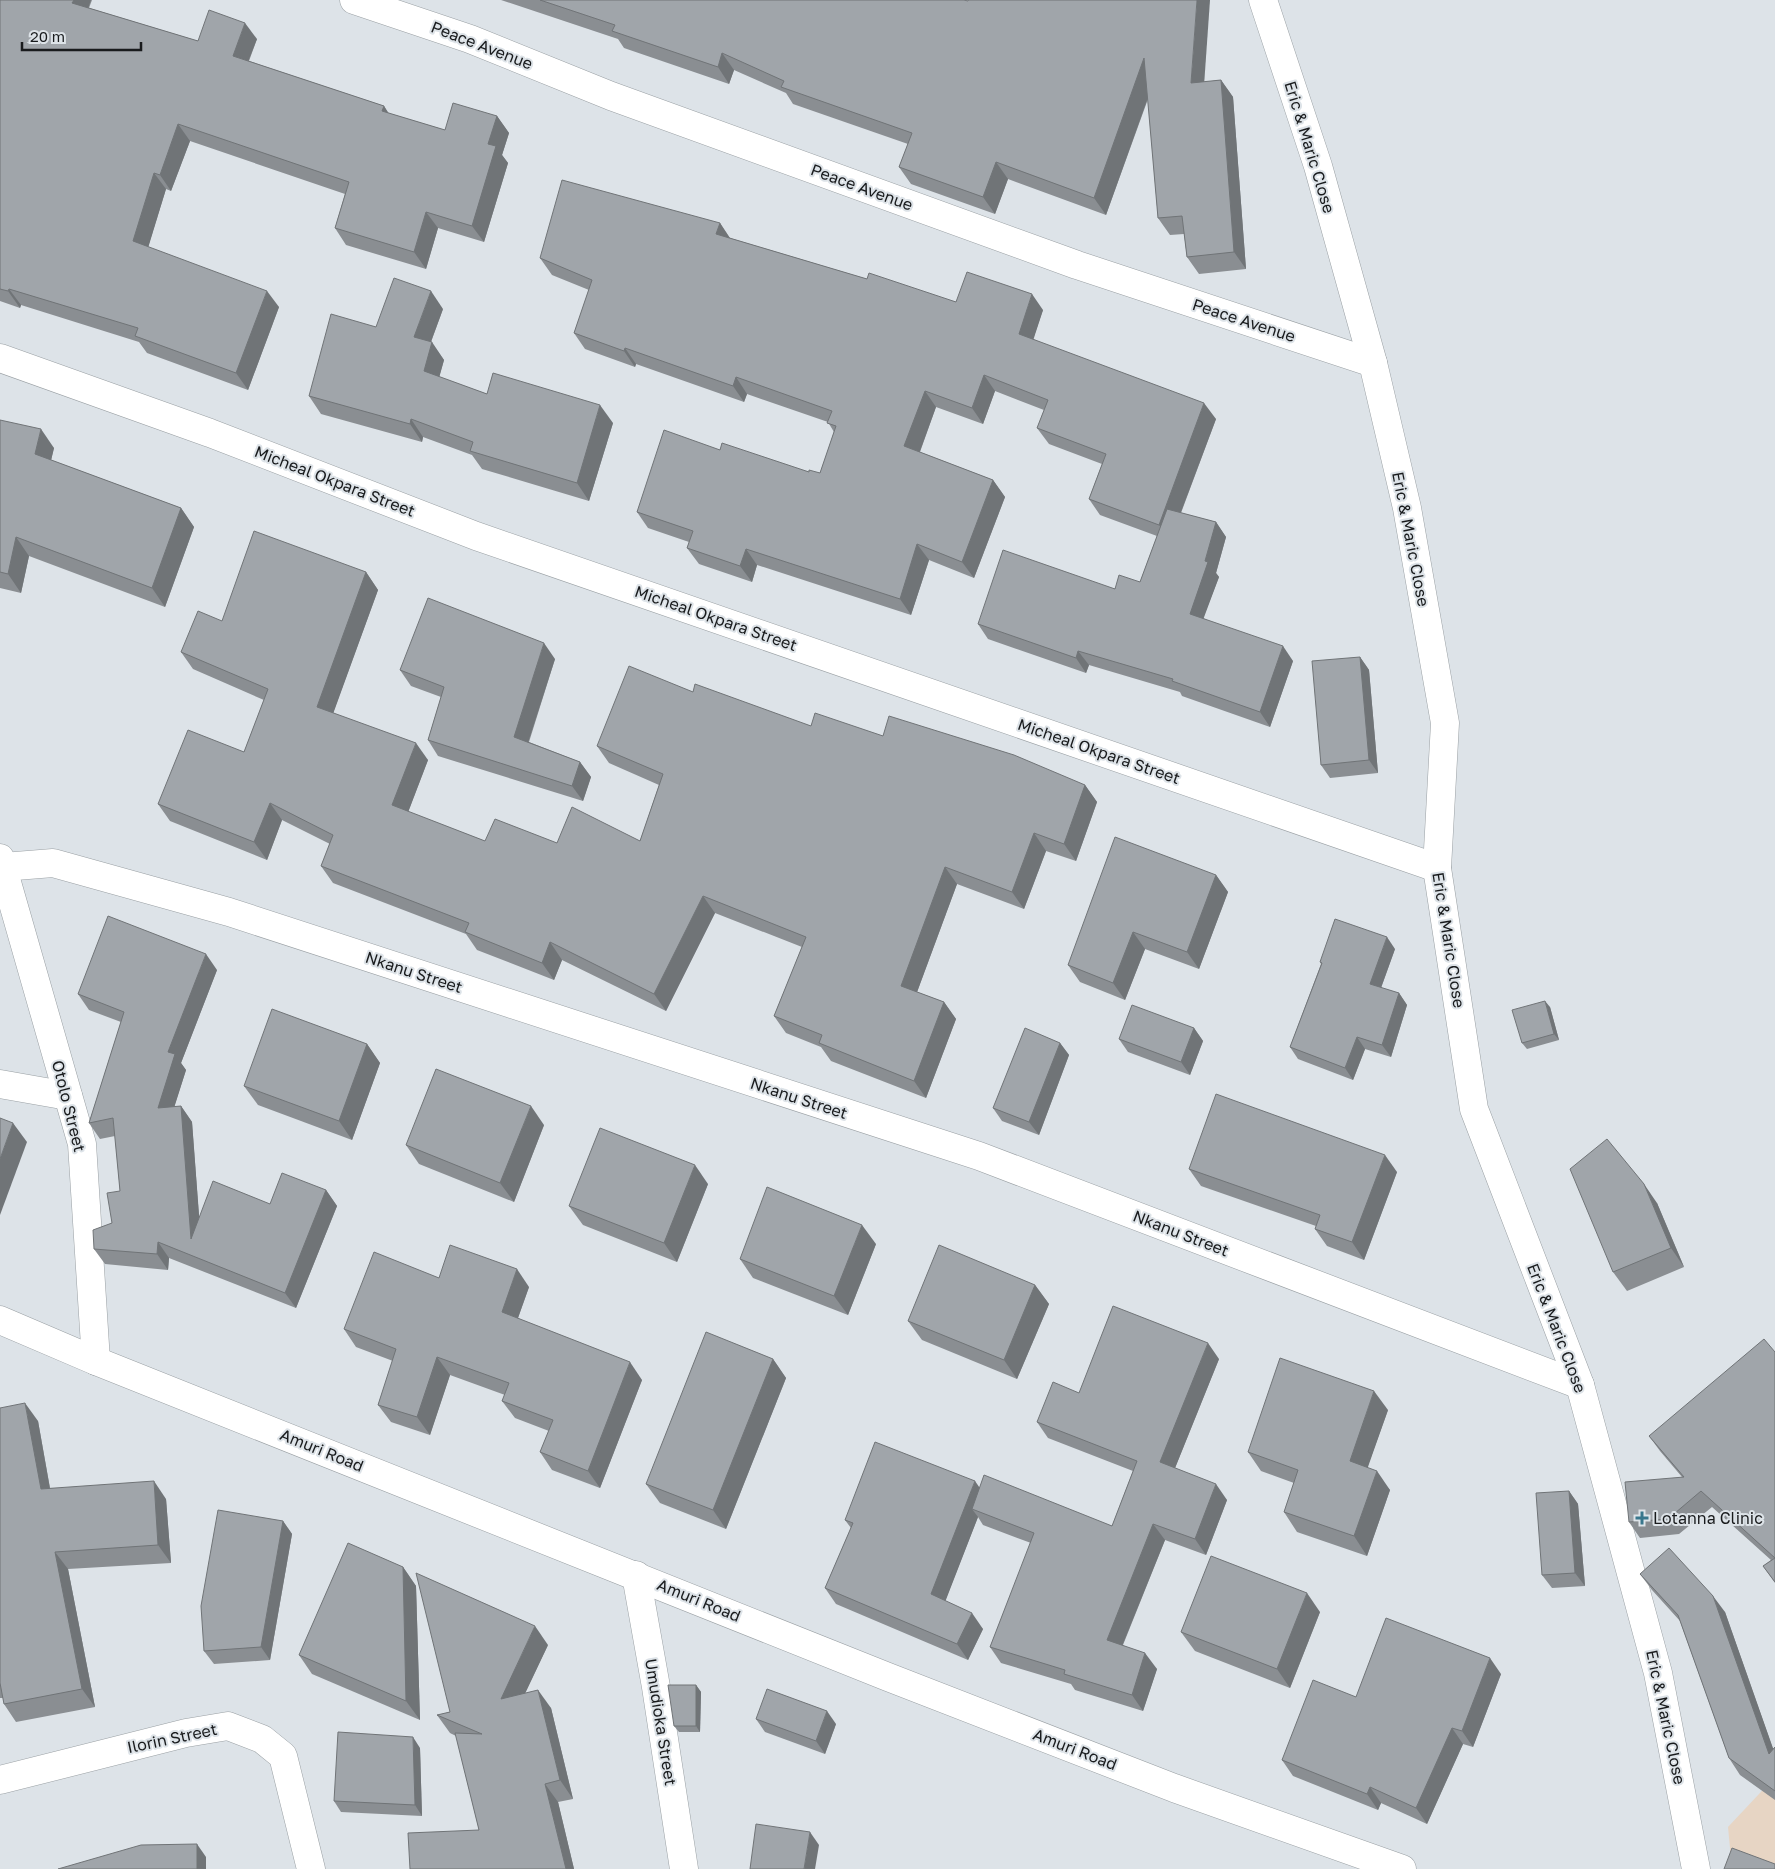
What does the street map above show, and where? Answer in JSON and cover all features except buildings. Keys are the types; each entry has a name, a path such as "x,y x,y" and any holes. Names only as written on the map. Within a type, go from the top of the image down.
{"street":[{"name":"Peace Avenue","path":"354,0 470,39 611,96 1077,264 1373,363"},
{"name":"Eric & Maric Close","path":"1263,0 1318,166 1373,363 1407,508 1445,723 1437,868 1474,1108 1580,1385 1658,1673 1696,1869"},
{"name":"Micheal Okpara Street","path":"0,358 210,433 476,536 1437,868"},
{"name":"Otolo Street","path":"1,862 82,1144 96,1361"},
{"name":"Nkanu Street","path":"1,862 53,863 229,912 950,1147 1580,1385"},
{"path":"0,1084 68,1096"},
{"name":"Amuri Road","path":"0,1320 96,1361 888,1677 1146,1777 1402,1869"},
{"name":"Umudioka Street","path":"636,1575 656,1687 684,1869"},
{"name":"Ilorin Street","path":"0,1780 186,1733 228,1726 262,1739 283,1756 311,1869"}],"shaded area":[{"path":"1775,1777 1775,1869 1732,1869 1728,1827"}],"place":[{"name":"Lotanna Clinic","path":"1642,1518"}]}
